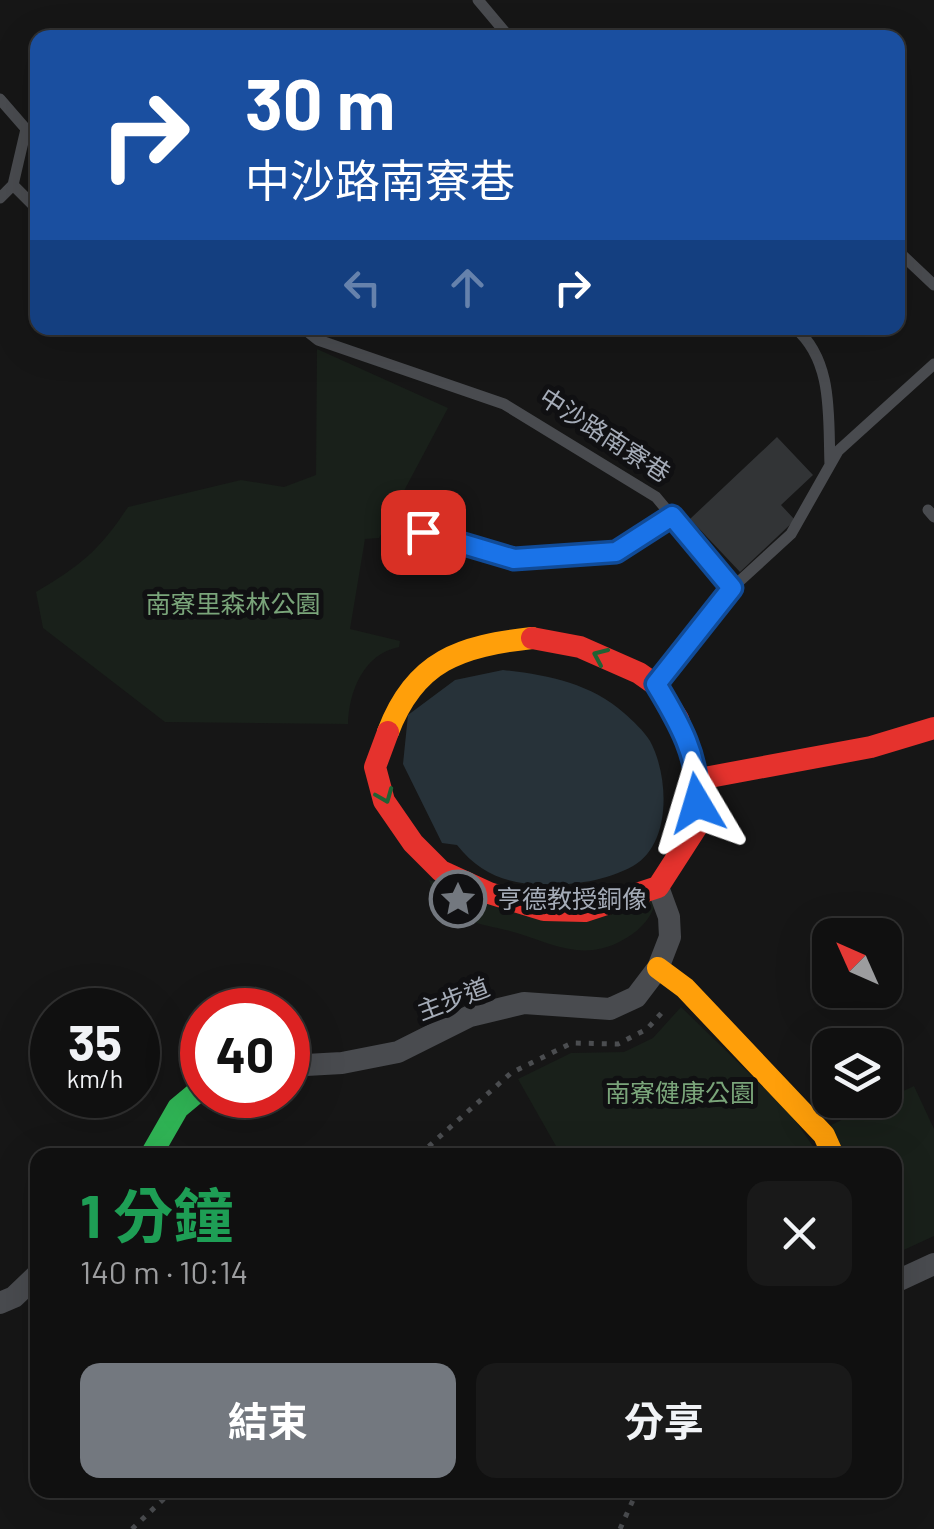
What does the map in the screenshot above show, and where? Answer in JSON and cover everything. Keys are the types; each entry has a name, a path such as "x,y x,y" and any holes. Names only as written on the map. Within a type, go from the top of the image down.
{"street":[{"path":"532,638 580,647 656,684 678,719 698,779 696,828 658,887 585,911 544,910 489,893 441,871 412,843 384,801 375,767 400,700 438,661 485,643 532,638"},
{"path":"698,779 870,747 934,728"},
{"path":"658,887 670,937 658,968 685,988 824,1135 830,1148"},
{"name":"主步道","path":"310,1064 398,1052 470,1016 524,1003 610,1010 636,997 658,968"},
{"path":"155,1148 180,1108"},
{"path":"902,1279 934,1264"},
{"path":"0,1303 14,1298 30,1282"}],"lane":[{"path":"478,0 503,30"},
{"path":"0,99 26,129 13,185 0,198"},
{"path":"13,185 30,202"},
{"path":"905,258 934,285"},
{"name":"中沙路南寮巷","path":"312,335 504,404 656,497 732,588"},
{"path":"804,335 810,340 826,379 830,465"},
{"path":"656,684 732,588 791,534 838,451 934,364"},
{"path":"423,532 514,559 616,552 672,516"}],"path":[{"path":"427,1148 511,1073 572,1043 618,1044 647,1029 685,988"},
{"path":"132,1529 165,1498"},
{"path":"620,1529 635,1498"}],"green space":[{"name":"南寮里森林公園","path":"317,349 448,408 379,538 365,539 350,629 400,641 399,647 376,657 360,676 351,699 348,724 165,722 43,628 36,592 88,556 128,507 241,480 284,487 316,475"},
{"path":"429,880 490,898 656,901 647,920 627,937 607,947 581,950 454,914 444,906"},
{"name":"南寮健康公園","path":"681,1007 790,1113 814,1148 557,1148 518,1079 571,1053 624,1052 653,1038"},
{"path":"914,1086 934,1129 934,1236 902,1251 902,1148 842,1148 831,1125 846,1118 902,1118 902,1092"}],"shaded area":[{"path":"503,670 552,678 597,694 631,719 647,737 661,772 663,808 655,842 633,866 590,881 531,884 495,876 457,845 442,843 403,764 408,715 455,680"}],"building":[{"path":"777,437 813,475 781,505 795,520 740,572 690,519"}],"traffic: fast":[{"path":"155,1148 180,1106"}],"traffic: slow":[{"path":"388,732 412,688 444,661 483,646 532,638"},
{"path":"658,968 685,988 824,1135 830,1148"}],"traffic: jam":[{"path":"388,732 375,767 384,801 413,843 441,871 489,893 544,910 585,911 658,887 696,828 699,779 678,719 656,685 639,673 580,647 532,638"},
{"path":"699,779 871,747 934,728"}],"place":[{"name":"亨德教授銅像","path":"458,899"}],"route":[{"path":"423,532 514,559 616,552 672,516 732,588 656,684 678,719 693,760 698,779 697,803"}]}
